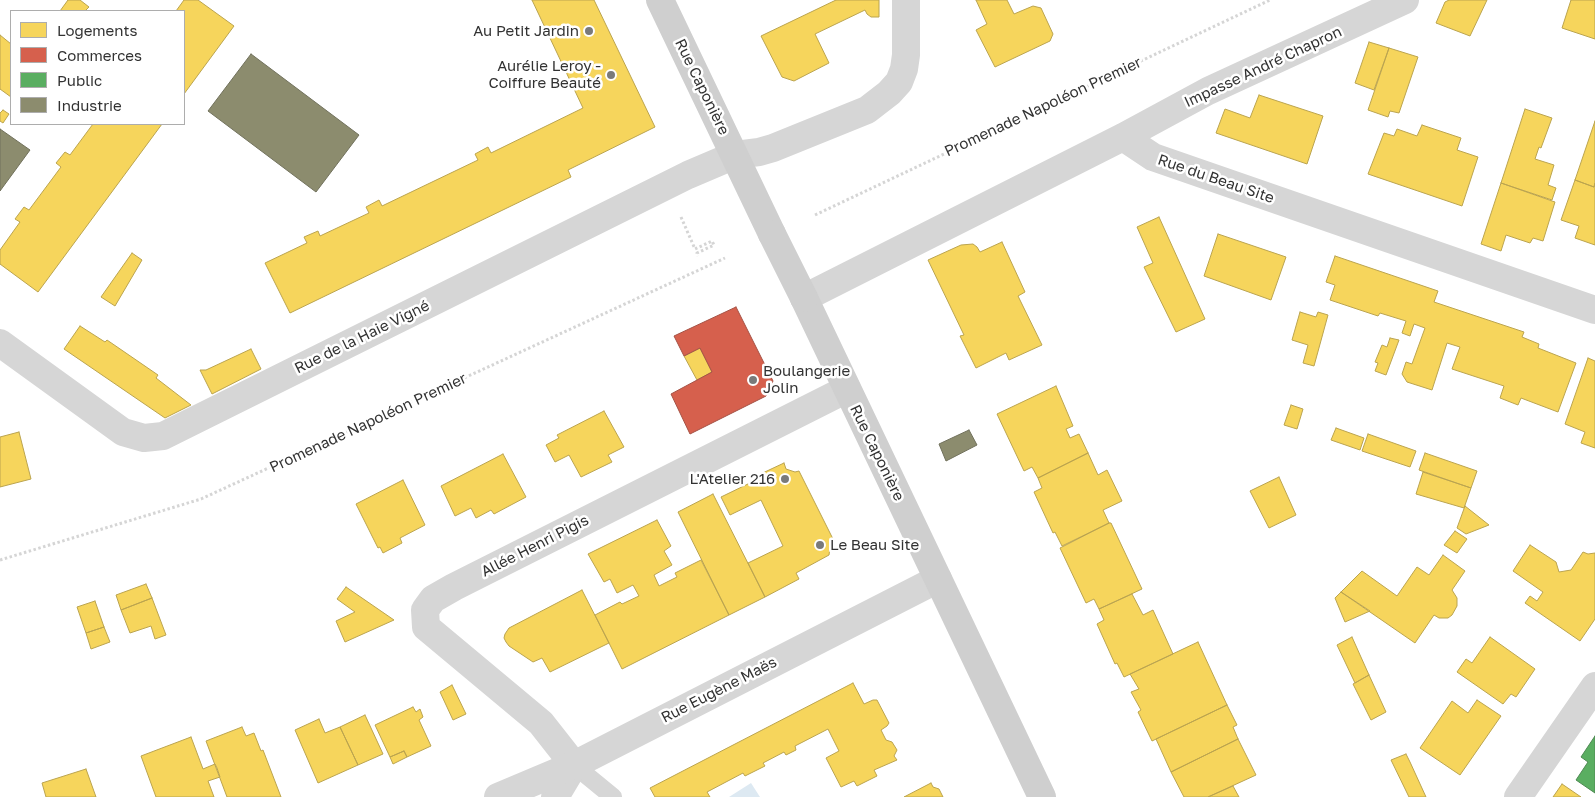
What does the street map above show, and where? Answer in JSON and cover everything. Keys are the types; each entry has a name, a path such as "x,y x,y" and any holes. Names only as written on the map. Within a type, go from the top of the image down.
{"main road":[{"name":"Rue Caponière","path":"660,0 1042,797"}],"street":[{"name":"Rue de la Haie Vigné","path":"0,343 123,432 144,438 163,436 688,175 735,156 773,148 867,110 889,93 898,82 904,69 906,55 906,0"},
{"name":"Impasse André Chapron","path":"1123,137 1208,91 1405,0"},
{"path":"804,298 1123,137"},
{"name":"Rue du Beau Site","path":"1123,137 1153,157 1595,310"},
{"name":"Allée Henri Pigis","path":"574,765 541,723 426,627 425,610 429,604 433,599 454,587 847,388"},
{"name":"Rue Eugène Maës","path":"498,797 574,765 938,580"},
{"path":"1518,797 1595,686"},
{"path":"555,797 574,765"}],"lane":[{"path":"574,765 613,797"}],"path":[{"name":"Promenade Napoléon Premier","path":"816,215 1270,0"},
{"path":"678,211 695,249 712,241 714,245 697,253 698,256"},
{"name":"Promenade Napoléon Premier","path":"0,560 201,499 725,258"}],"shaded area":[{"path":"751,783 760,797 729,797"}],"building: Logements":[{"path":"68,0 80,0 89,7 86,10 61,10"},
{"path":"184,0 198,0 234,26 185,93 185,10 177,10"},
{"path":"532,0 594,0 655,127 568,170 571,177 290,313 265,263 307,243 304,237 318,231 320,236 369,213 366,207 379,200 382,206 478,160 475,154 488,147 491,153 583,108"},
{"path":"836,0 879,0 879,17 871,17 865,10 815,34 829,63 794,81 782,77 761,36"},
{"path":"976,0 1007,0 1014,14 1033,6 1041,8 1053,34 1050,41 995,67 976,30 987,24"},
{"path":"1449,0 1487,0 1470,36 1436,23 1445,2"},
{"path":"1571,0 1595,0 1595,39 1562,28"},
{"path":"0,35 10,43 10,96 0,89"},
{"path":"1369,42 1389,48 1374,90 1355,83"},
{"path":"1389,48 1418,57 1399,113 1390,111 1388,117 1368,110"},
{"path":"1259,95 1323,116 1307,164 1216,133 1225,109 1250,118"},
{"path":"1525,109 1552,118 1535,159 1554,165 1548,185 1556,188 1552,200 1501,183"},
{"path":"3,110 9,114 3,123 0,121 0,113"},
{"path":"1595,121 1595,183 1594,187 1575,180"},
{"path":"92,125 161,125 38,292 0,264 0,250 20,222 15,219 24,207 29,210 61,167 56,163 65,152 70,155"},
{"path":"1422,125 1461,138 1457,150 1478,157 1462,206 1368,174 1384,133 1394,136 1397,129 1417,136"},
{"path":"1575,180 1594,187 1595,183 1595,245 1575,238 1579,226 1561,220"},
{"path":"1501,183 1555,202 1543,241 1533,238 1530,243 1506,235 1501,251 1481,244"},
{"path":"1159,217 1205,319 1176,332 1144,267 1153,263 1137,227"},
{"path":"1218,234 1286,257 1271,300 1204,276"},
{"path":"1002,242 1025,292 1018,296 1042,345 1009,360 1006,353 976,368 960,336 964,335 928,260 961,245 973,244 980,252"},
{"path":"132,253 142,260 115,306 101,297"},
{"path":"1335,256 1438,291 1434,302 1524,332 1522,337 1539,344 1538,348 1576,363 1558,412 1521,398 1518,405 1500,398 1504,386 1452,369 1460,347 1447,343 1432,390 1407,382 1402,374 1406,362 1412,364 1425,328 1414,324 1410,336 1402,333 1406,321 1380,313 1378,316 1330,300 1335,285 1326,282"},
{"path":"1300,312 1316,317 1318,312 1328,315 1314,366 1303,363 1308,345 1292,340"},
{"path":"80,326 105,342 107,340 158,375 156,378 191,405 165,418 64,349"},
{"path":"1390,338 1399,340 1386,375 1375,371 1378,363 1375,362 1382,345 1387,347"},
{"path":"700,348 712,372 697,380 684,356"},
{"path":"251,349 261,369 212,394 200,370 206,370"},
{"path":"1588,358 1595,361 1595,448 1581,443 1585,432 1565,424"},
{"path":"1056,386 1073,426 1066,429 1070,438 1079,434 1088,453 1038,478 1032,467 1024,471 997,414"},
{"path":"1291,405 1303,409 1297,429 1284,425"},
{"path":"604,411 624,447 608,455 612,462 581,477 569,455 555,462 546,445 559,438 557,435"},
{"path":"1336,428 1364,438 1360,450 1331,440"},
{"path":"19,432 31,479 0,487 0,437"},
{"path":"1368,434 1416,451 1410,467 1362,451"},
{"path":"1088,453 1098,475 1107,470 1122,501 1103,510 1109,523 1062,546 1055,532 1053,533 1034,492 1042,488 1038,478"},
{"path":"1425,453 1477,471 1471,488 1419,470"},
{"path":"503,454 526,497 494,514 491,510 476,518 471,508 455,516 441,486"},
{"path":"784,463 786,469 795,472 799,471 833,539 829,555 796,573 799,579 765,597 748,563 783,546 761,500 730,515 721,497 752,482 752,478"},
{"path":"1423,472 1471,488 1464,508 1416,494"},
{"path":"1279,477 1296,515 1269,528 1250,491"},
{"path":"403,480 425,525 400,538 402,543 383,553 380,547 378,548 356,504"},
{"path":"713,494 765,597 729,615 678,512"},
{"path":"1465,506 1489,525 1466,534 1457,528"},
{"path":"657,520 671,546 664,551 672,565 654,575 659,586 677,577 675,573 701,560 729,615 622,669 595,615 620,602 622,604 639,596 633,585 617,593 610,579 604,582 588,554"},
{"path":"1111,523 1142,589 1099,609 1094,599 1086,603 1060,548"},
{"path":"1455,531 1467,539 1457,553 1444,545"},
{"path":"1530,545 1556,562 1559,572 1571,570 1583,552 1588,554 1595,553 1595,619 1580,641 1525,603 1530,596 1537,601 1543,592 1513,571"},
{"path":"1443,555 1465,571 1452,590 1457,598 1457,606 1448,618 1439,618 1434,615 1415,643 1341,592 1362,571 1397,596 1417,567 1429,575"},
{"path":"146,584 152,598 121,610 116,595"},
{"path":"346,587 394,620 345,642 336,621 355,612 337,599"},
{"path":"582,590 609,643 550,672 542,658 533,662 506,642 504,638 509,628"},
{"path":"1341,592 1370,611 1345,622 1335,598"},
{"path":"1132,594 1143,615 1153,610 1173,654 1124,677 1117,663 1115,664 1097,624 1104,620 1099,609"},
{"path":"152,598 166,635 155,639 151,626 130,633 121,610"},
{"path":"95,601 104,627 86,633 77,607"},
{"path":"104,627 110,642 91,649 86,633"},
{"path":"1352,637 1369,675 1355,683 1337,645"},
{"path":"1490,637 1535,669 1516,697 1511,694 1503,704 1457,672 1466,659 1472,663"},
{"path":"1198,642 1227,705 1152,741 1138,712 1141,710 1131,692 1139,689 1130,674"},
{"path":"1369,675 1386,712 1371,720 1353,684"},
{"path":"853,683 864,704 877,700 889,723 881,730 886,740 892,742 897,750 894,756 897,760 874,770 877,776 857,786 854,781 841,787 826,758 839,751 828,729 795,746 796,750 786,755 784,752 763,763 765,766 745,776 743,773 707,792 710,797 655,797 650,788"},
{"path":"452,685 466,714 453,720 440,692"},
{"path":"1477,700 1501,716 1460,775 1420,748 1452,701 1468,713"},
{"path":"1227,705 1237,725 1233,727 1238,739 1171,772 1156,739"},
{"path":"413,707 416,712 420,709 423,717 419,720 431,746 407,757 404,751 390,757 375,725"},
{"path":"365,715 383,754 358,765 340,727"},
{"path":"319,719 325,733 340,727 358,765 318,783 295,730"},
{"path":"242,727 246,736 254,733 261,751 263,750 281,797 227,797 206,741"},
{"path":"191,737 203,769 215,764 217,768 220,777 208,781 214,797 156,797 141,756"},
{"path":"1238,739 1256,775 1208,797 1184,797 1171,772"},
{"path":"404,751 407,757 393,764 390,757"},
{"path":"1406,754 1426,797 1409,797 1391,760"},
{"path":"86,769 96,797 46,797 42,783"},
{"path":"931,783 933,787 939,789 943,797 904,797"},
{"path":"1562,784 1581,797 1553,797"},
{"path":"1233,786 1239,797 1208,797"}],"building: Commerces":[{"path":"736,307 773,381 766,396 690,434 671,394 712,372 700,348 684,356 674,336"}],"building: Public":[{"path":"1595,736 1595,793 1576,780 1588,762 1581,757"}],"building: Industrie":[{"path":"251,54 359,135 316,192 208,111"},
{"path":"0,129 30,150 0,191"},
{"path":"969,430 977,445 946,461 939,444"}],"place":[{"name":"Au Petit Jardin","path":"589,31"},
{"name":"Aurélie Leroy - Coiffure Beauté","path":"611,75"},
{"name":"Boulangerie Jolin","path":"753,380"},
{"name":"L'Atelier 216","path":"785,479"},
{"name":"Le Beau Site","path":"820,545"}]}
